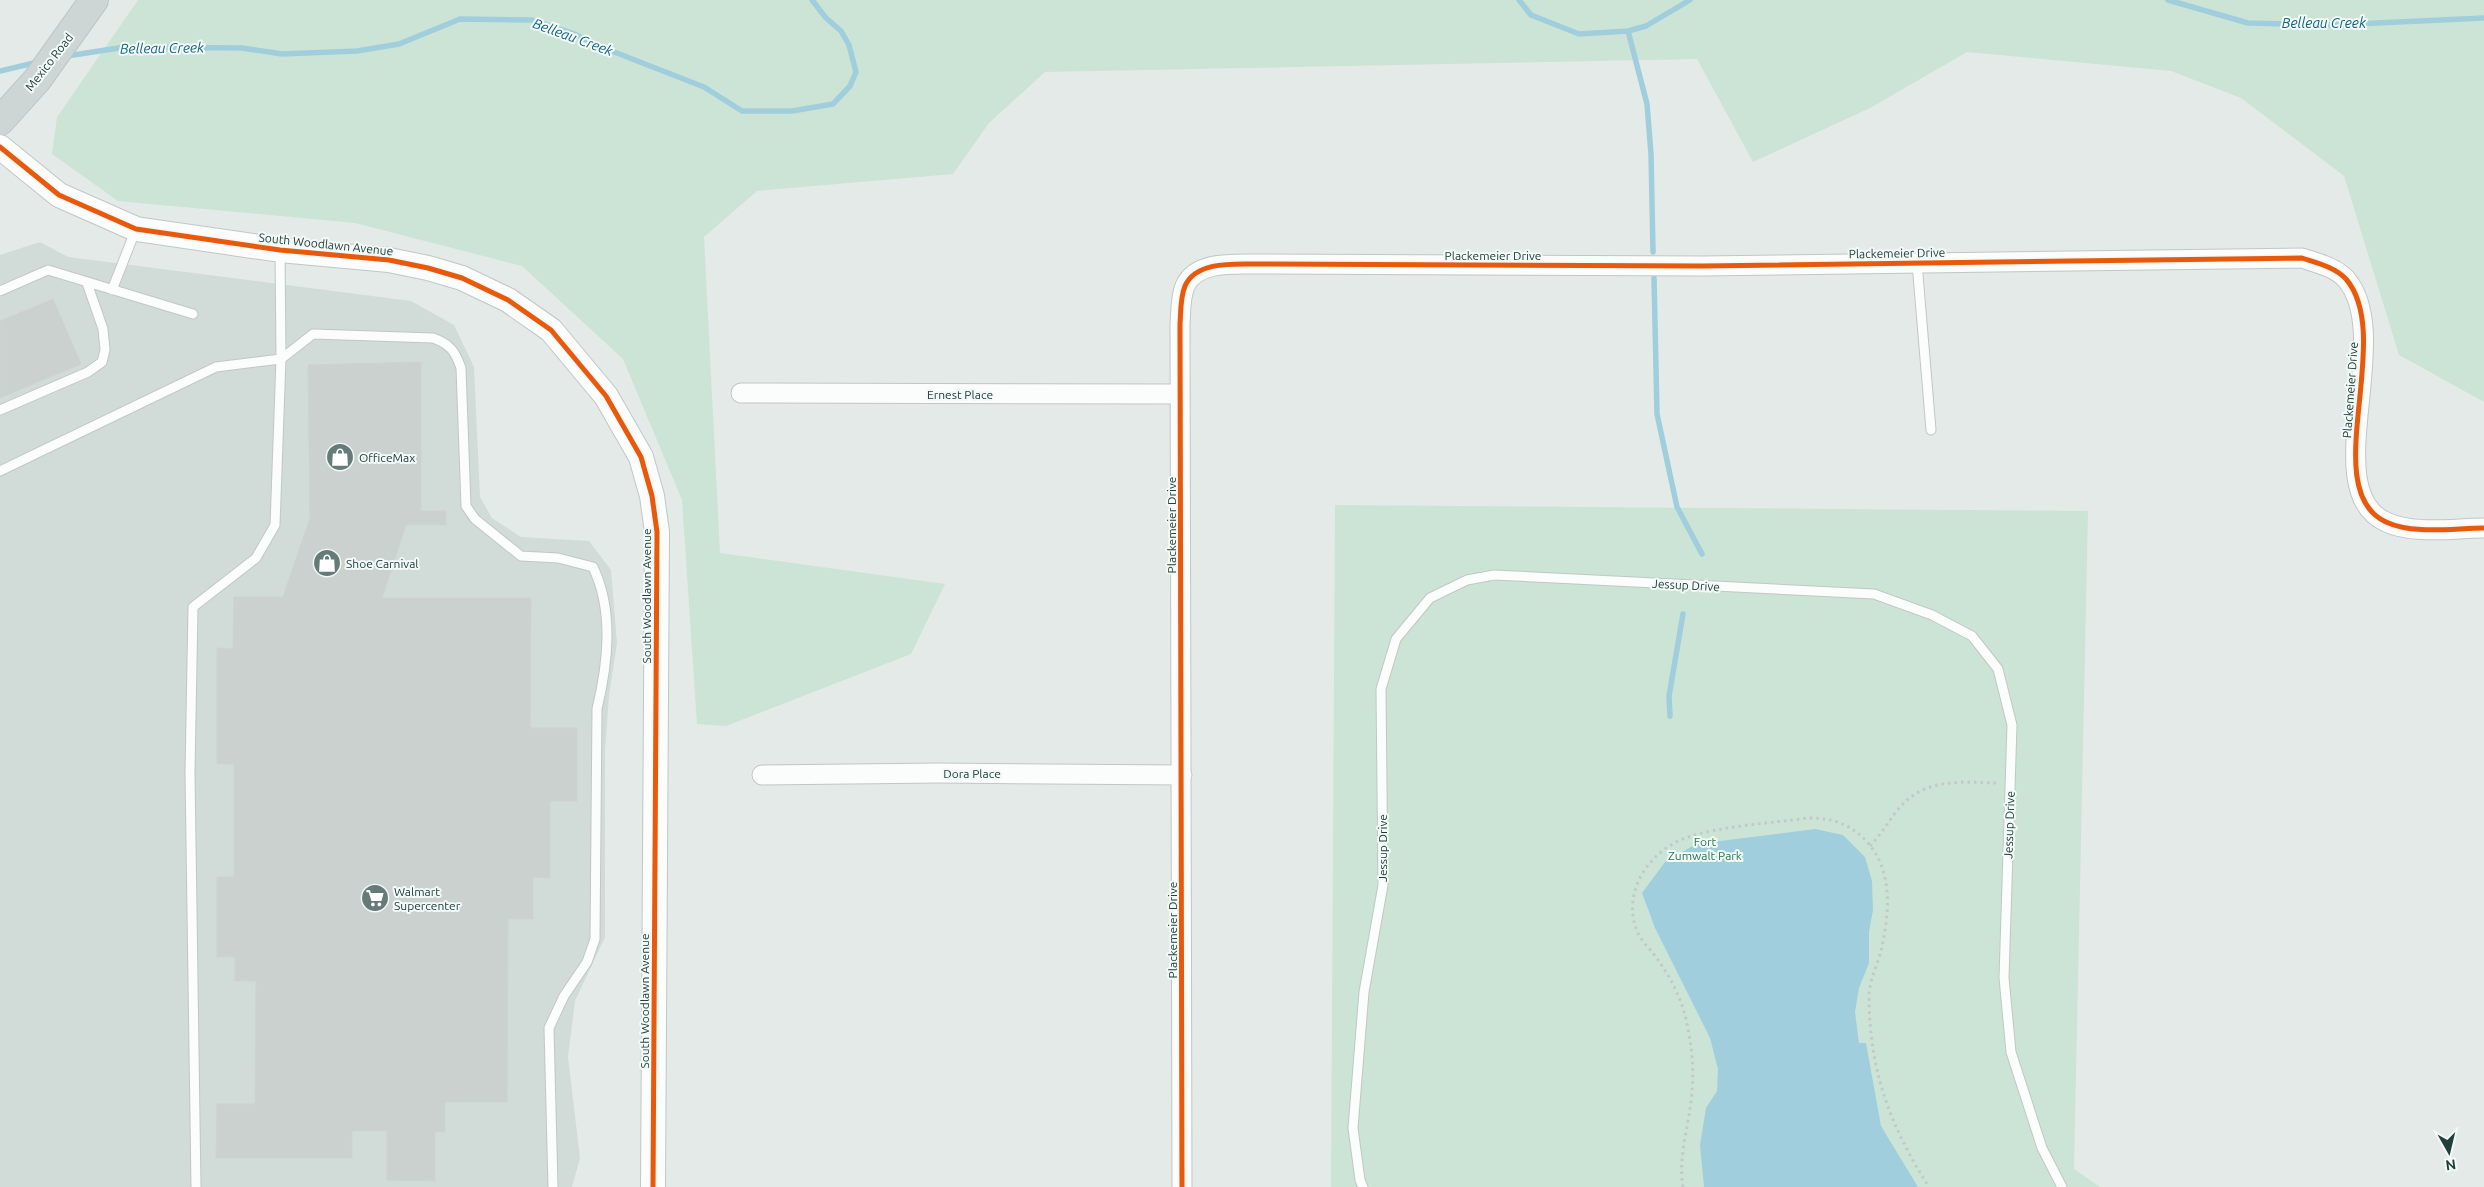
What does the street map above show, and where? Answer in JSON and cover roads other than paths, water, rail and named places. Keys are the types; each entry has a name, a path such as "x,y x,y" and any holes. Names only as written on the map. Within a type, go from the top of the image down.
{"main road":[{"name":"Mexico Road","path":"0,121 37,80 92,3"}],"street":[{"name":"South Woodlawn Avenue","path":"0,147 59,195 136,229 280,250 389,260 428,268 462,278 508,300 551,330 606,396 641,457 652,496 657,532 653,1187"},
{"name":"Plackemeier Drive","path":"1182,1187 1182,775 1179,394 1181,299 1186,284 1197,273 1213,266 1256,264 1703,266 2302,258 2328,267 2345,278 2356,295 2361,311 2364,335 2363,363 2355,460 2364,500 2374,515 2403,528 2484,528"},
{"name":"Ernest Place","path":"741,393 1179,394"},
{"name":"Dora Place","path":"762,775 948,773 1182,775"}],"lane":[{"path":"112,290 136,229"},
{"path":"196,1187 190,773 193,607 256,558 275,525 281,358 280,250"},
{"path":"1917,263 1931,430"},
{"path":"0,290 48,270 193,314"},
{"path":"0,410 88,372 102,362 105,350 103,329 87,283"},
{"path":"0,471 216,367 281,358 313,334 433,338 447,343 456,354 461,368 466,506 475,520 522,556 558,558 593,567 602,584 607,632 606,674 597,710 595,939 587,962 564,996 549,1028 552,1187"},
{"name":"Jessup Drive","path":"1363,1187 1360,1180 1353,1128 1364,992 1382,885 1381,688 1396,639 1430,598 1468,580 1494,575 1874,594 1932,615 1972,636 1998,669 2012,725 2004,978 2011,1052 2042,1148 2062,1187"}],"water":[{"path":"1815,829 1843,835 1865,857 1872,881 1873,910 1869,932 1869,963 1859,988 1855,1012 1859,1043 1866,1043 1881,1126 1918,1187 1704,1187 1700,1145 1706,1108 1717,1091 1718,1069 1710,1038 1655,928 1642,893 1665,862 1696,844"}],"waterway":[{"name":"Belleau Creek","path":"67,56 125,47 242,48 282,54 357,51 399,44 460,19 532,20 572,33 604,48 704,87 742,111 792,111 833,104 850,86 856,72 849,45 841,31 826,18 812,0"},
{"name":"Belleau Creek","path":"1519,0 1531,15 1579,34 1628,31 1646,26 1690,0"},
{"name":"Belleau Creek","path":"2168,0 2248,23 2334,25 2484,18"},
{"path":"1628,31 1647,104 1651,154 1653,252"},
{"name":"Belleau Creek","path":"0,71 38,62"},
{"path":"1654,278 1657,414 1677,507 1702,554"},
{"path":"1670,716 1669,696 1683,614"}],"place":[{"name":"OfficeMax","path":"340,457"},
{"name":"Shoe Carnival","path":"327,563"},
{"name":"Walmart Supercenter","path":"375,898"}],"park label":[{"name":"Fort Zumwalt Park","path":"1705,848"}]}
